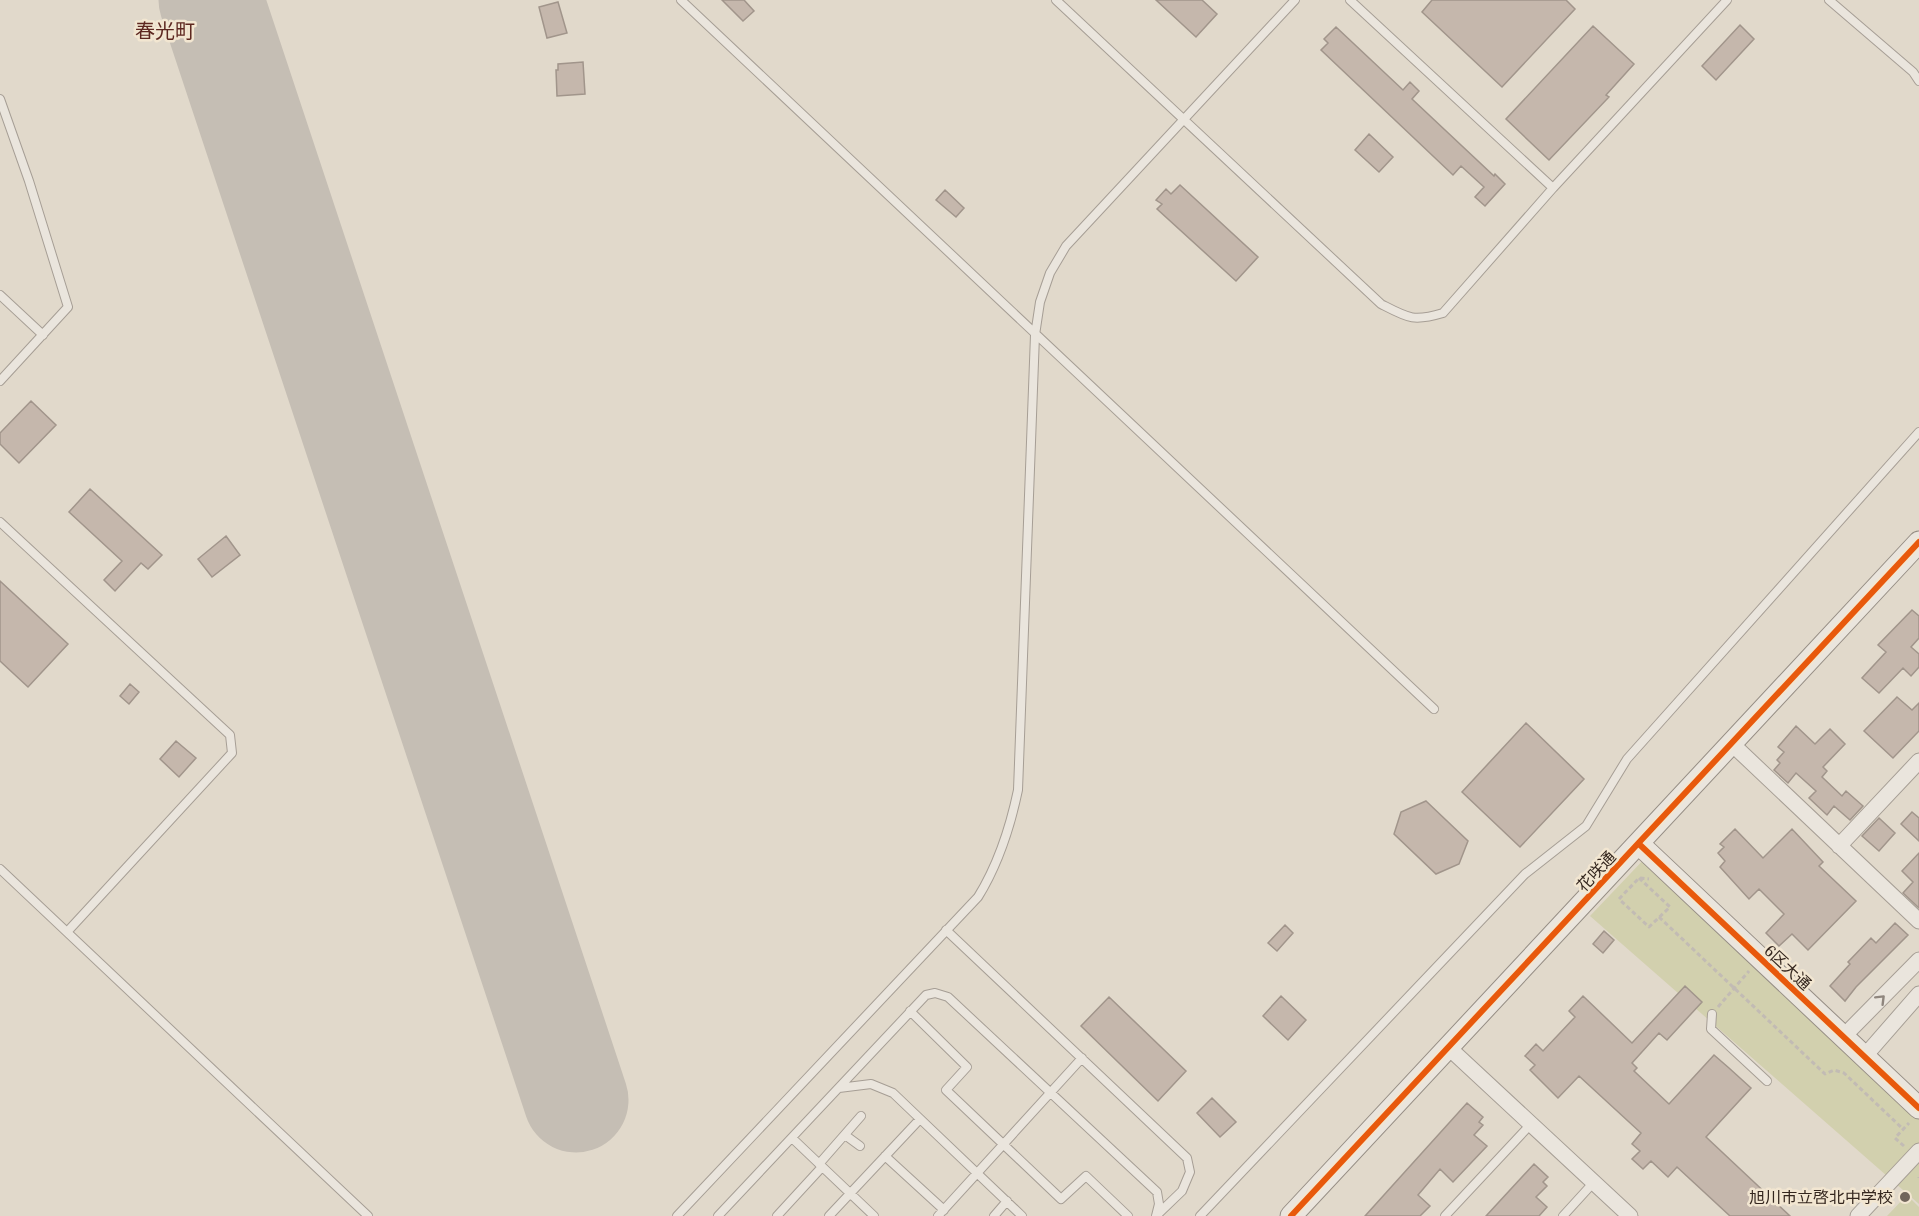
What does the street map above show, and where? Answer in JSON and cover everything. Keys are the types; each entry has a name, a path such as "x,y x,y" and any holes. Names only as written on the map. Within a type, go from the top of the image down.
{"street":[{"name":"花咲通","path":"1291,1216 1919,542"},
{"path":"1731,743 1919,921"},
{"path":"1839,846 1919,761"},
{"name":"6区大通","path":"1639,844 1844,1037 1917,1113"},
{"path":"1844,1037 1919,960"},
{"path":"1864,1057 1919,994"},
{"path":"1448,1047 1630,1216"},
{"path":"1858,1216 1914,1151"}],"lane":[{"path":"681,0 1434,709"},
{"path":"1056,0 1381,304 1404,316 1422,319 1443,313 1553,188 1727,0"},
{"path":"677,1216 978,897 991,876 1005,843 1018,790 1035,335 1040,302 1050,273 1066,246 1295,0"},
{"path":"1350,0 1553,188"},
{"path":"1829,0 1913,72 1919,81"},
{"path":"0,99 29,181 68,307 0,381"},
{"path":"0,295 43,335"},
{"path":"1200,1216 1525,874 1586,826 1627,759 1919,432"},
{"path":"0,522 230,735 231,753 67,932"},
{"path":"0,869 368,1216"},
{"path":"946,930 1187,1158 1190,1172 1182,1191 1156,1216"},
{"path":"718,1216 910,1011 926,995 936,993 948,997 1157,1192 1159,1204 1156,1216"},
{"path":"910,1011 967,1067 946,1090 1061,1199 1086,1176 1128,1216"},
{"path":"1712,1014 1711,1029 1767,1081"},
{"path":"885,1156 941,1213 1052,1094 1082,1058"},
{"path":"838,1088 871,1084 893,1092 1022,1216"},
{"path":"777,1216 861,1116"},
{"path":"829,1216 920,1119"},
{"path":"1445,1216 1530,1124"},
{"path":"845,1135 860,1146"},
{"path":"792,1138 874,1216"},
{"path":"1563,1216 1594,1182"},
{"path":"994,1216 1007,1202"}],"path":[{"path":"1640,878 1670,906 1649,927 1619,899 1640,878 1654,879 1664,868"},
{"path":"1659,917 1825,1074 1833,1070 1844,1073 1903,1129"},
{"path":"1712,1014 1760,959"},
{"path":"1914,1151 1895,1138 1917,1113"}],"shaded area":[{"path":"1649,854 1919,1108 1919,1204 1590,916"},
{"name":"旭川市立啓北中学校","path":"1907,1195 1919,1207 1919,1216 1887,1216"}],"building":[{"path":"722,0 744,0 754,11 743,21"},
{"path":"1156,0 1202,0 1217,14 1196,37"},
{"path":"1432,0 1566,0 1575,9 1502,87 1422,12"},
{"path":"558,2 567,33 547,38 539,7"},
{"path":"1740,25 1754,39 1716,80 1702,66"},
{"path":"1593,26 1634,64 1606,95 1609,97 1549,160 1506,119"},
{"path":"1336,27 1403,90 1410,82 1419,91 1412,99 1505,184 1485,206 1475,197 1484,187 1461,166 1453,175 1321,50 1328,43 1324,39"},
{"path":"583,62 585,94 557,96 556,70 558,70 558,64"},
{"path":"1369,134 1393,157 1379,172 1355,150"},
{"path":"1180,185 1258,257 1236,281 1157,209 1162,204 1156,200 1166,189 1171,194"},
{"path":"945,190 964,208 956,217 936,200"},
{"path":"31,401 56,425 19,463 0,444 0,433"},
{"path":"90,489 162,555 148,569 141,563 115,591 104,580 122,561 69,512"},
{"path":"226,536 240,555 212,577 198,559"},
{"path":"0,581 68,644 28,687 0,661"},
{"path":"1912,610 1919,616 1919,638 1911,647 1919,654 1919,667 1911,676 1903,668 1879,693 1862,678 1886,652 1878,645"},
{"path":"130,684 139,692 129,704 120,696"},
{"path":"1897,697 1912,710 1919,703 1919,731 1893,758 1864,731"},
{"path":"1526,723 1584,779 1520,847 1462,792"},
{"path":"1796,726 1815,744 1830,729 1845,744 1823,767 1827,771 1822,777 1842,796 1846,791 1863,806 1850,820 1834,806 1827,815 1809,798 1816,791 1796,773 1788,783 1774,770 1780,763 1777,760 1784,752 1778,747"},
{"path":"176,741 196,758 179,777 160,759"},
{"path":"1426,801 1468,841 1459,864 1436,874 1394,834 1401,812"},
{"path":"1912,812 1919,818 1919,841 1901,824"},
{"path":"1879,818 1895,833 1879,851 1862,836"},
{"path":"1735,829 1763,858 1792,829 1823,862 1819,866 1856,901 1808,950 1792,934 1779,946 1766,933 1784,914 1759,889 1749,899 1720,867 1725,861 1718,853 1724,847 1720,844"},
{"path":"1919,853 1919,908 1903,893 1913,882 1902,871"},
{"path":"1895,923 1908,935 1845,1001 1830,986 1850,964 1848,962 1871,938 1876,943"},
{"path":"1285,925 1293,933 1277,951 1268,943"},
{"path":"1604,931 1614,940 1603,953 1593,944"},
{"path":"1685,986 1702,1002 1667,1040 1659,1033 1632,1063 1637,1068 1634,1071 1669,1104 1714,1055 1751,1088 1706,1137 1790,1216 1730,1216 1677,1167 1668,1177 1651,1161 1643,1169 1632,1159 1640,1151 1632,1144 1641,1133 1579,1076 1558,1098 1530,1070 1535,1065 1525,1056 1536,1044 1543,1051 1575,1017 1569,1011 1583,996 1632,1043"},
{"path":"1281,996 1306,1020 1288,1040 1263,1016"},
{"path":"1109,997 1186,1071 1158,1101 1081,1026"},
{"path":"1212,1098 1236,1122 1220,1137 1197,1113"},
{"path":"1467,1103 1483,1117 1479,1122 1483,1125 1474,1135 1487,1146 1453,1182 1440,1169 1418,1195 1430,1206 1420,1216 1365,1216"},
{"path":"1534,1164 1548,1177 1543,1182 1547,1186 1536,1197 1547,1207 1539,1216 1486,1216"}],"runway":[{"path":"211,0 576,1100"}],"cycle path":[{"path":"1291,1216 1919,542"},
{"path":"1639,844 1919,1108"}],"place":[{"name":"旭川市立啓北中学校","path":"1905,1197"}],"district":[{"name":"春光町","path":"165,30"}]}
